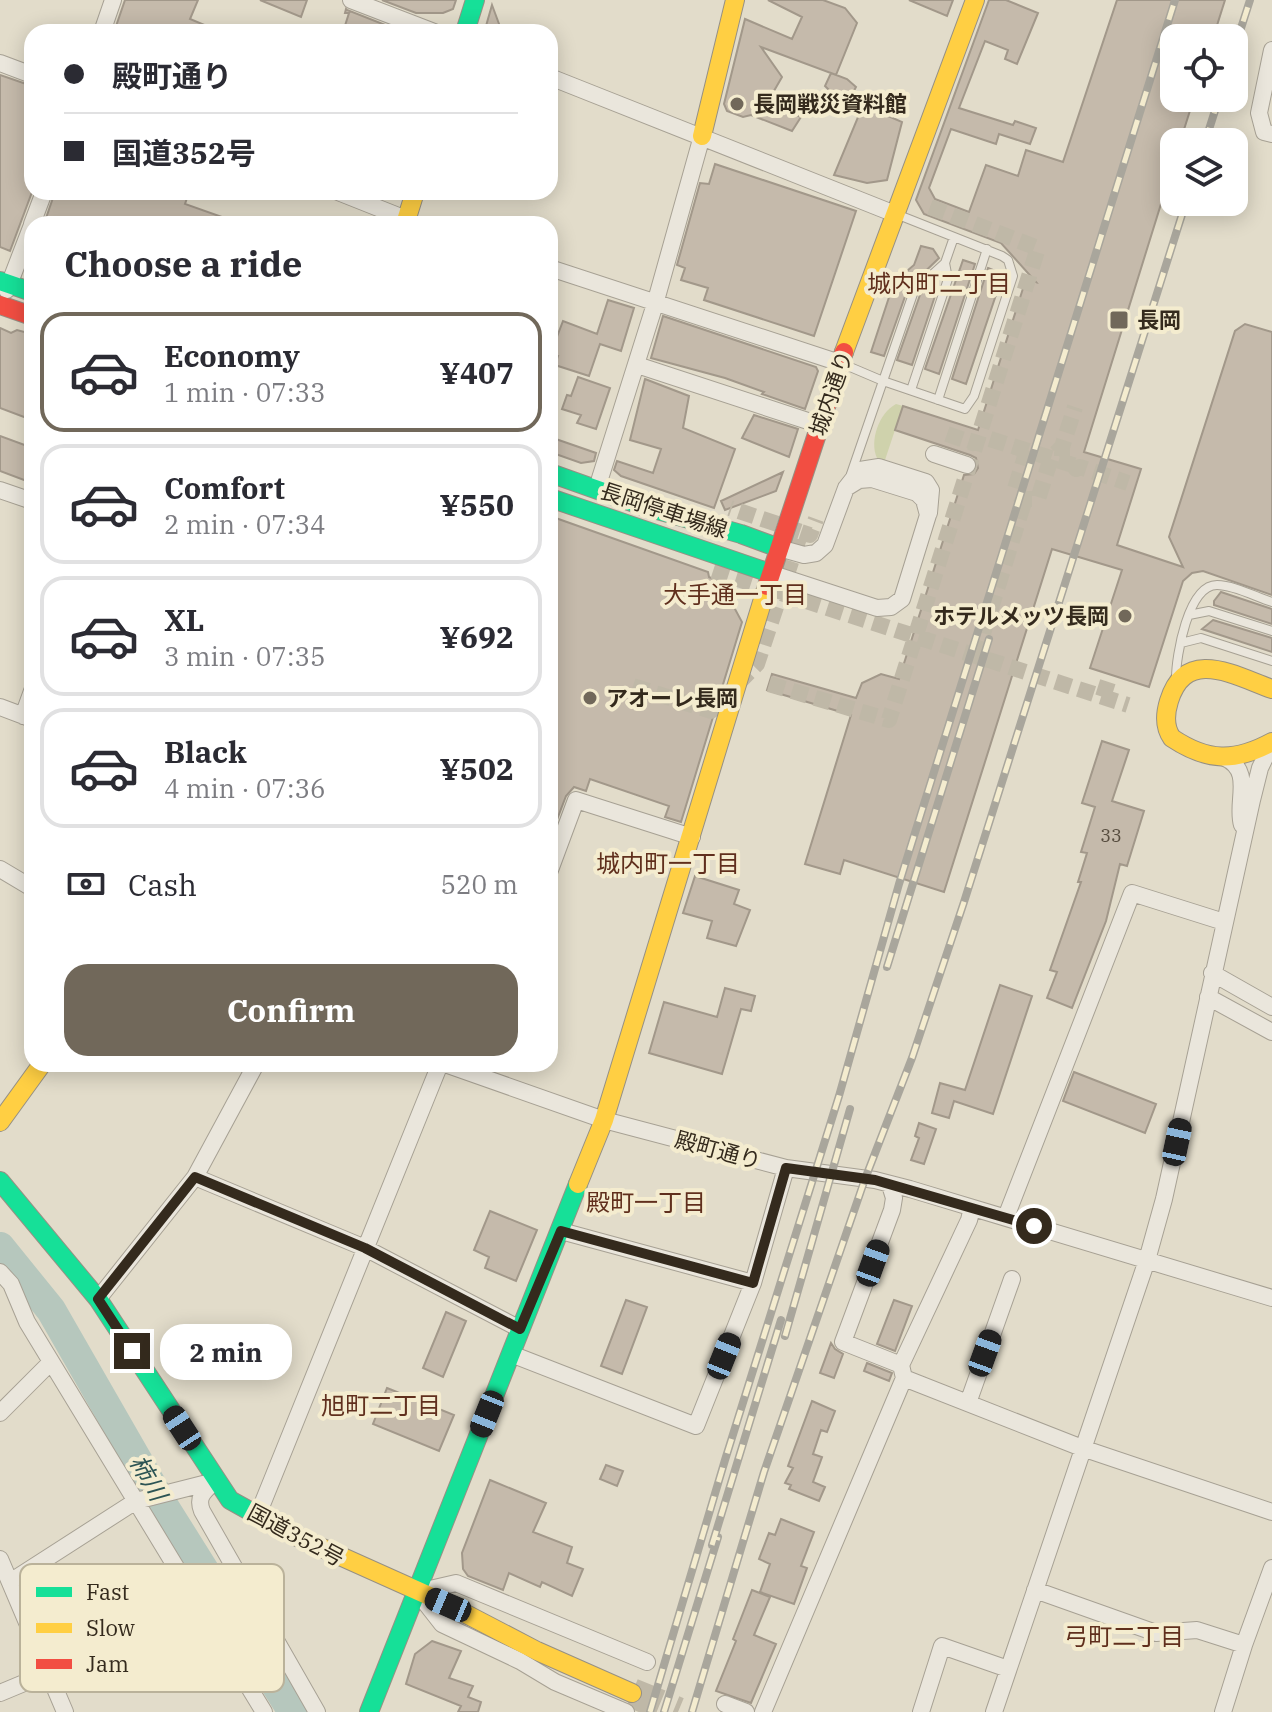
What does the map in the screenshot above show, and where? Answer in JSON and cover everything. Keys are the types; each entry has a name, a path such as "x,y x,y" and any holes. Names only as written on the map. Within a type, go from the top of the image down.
{"main road":[{"path":"468,24 475,0"},
{"path":"702,136 735,0"},
{"name":"城内通り","path":"369,1712 604,1120 770,573 840,363 975,0"},
{"path":"5,283 24,289"},
{"path":"1,307 24,314"},
{"name":"長岡停車場線","path":"558,476 643,506 779,548"},
{"name":"長岡停車場線","path":"558,501 770,573"},
{"path":"1272,689 1205,668 1187,673 1176,683 1166,716 1169,733 1175,742 1225,758 1272,743"},
{"path":"0,1122 36,1072"},
{"name":"国道352号","path":"0,1181 98,1299 230,1500 257,1517 368,1572 632,1693"}],"street":[{"path":"105,24 113,0"},
{"path":"351,0 413,24"},
{"path":"1272,50 1259,113 1264,132 1272,134"},
{"path":"0,63 24,72"},
{"path":"558,80 895,214"},
{"path":"597,488 637,365 702,136"},
{"path":"357,200 396,216"},
{"path":"1,307 5,283 24,242"},
{"path":"558,271 840,363"},
{"path":"637,365 820,425"},
{"path":"939,452 967,465"},
{"path":"770,573 877,608 891,607 902,599 928,515 924,500 917,493 872,479 859,480 846,488 825,545 816,553 804,555 779,548"},
{"path":"0,490 24,498"},
{"path":"0,707 24,716"},
{"path":"994,1712 1147,1260 1164,1199 1260,768 1272,743"},
{"path":"1225,758 1241,771 1239,814 1244,835"},
{"path":"558,848 576,800 692,837"},
{"path":"0,869 24,883"},
{"path":"1006,1217 1132,893 1224,922"},
{"path":"1212,973 1272,1007"},
{"path":"1208,997 1272,1032"},
{"path":"98,1299 195,1177 252,1072"},
{"path":"257,1517 439,1072"},
{"name":"殿町通り","path":"465,1072 604,1120 786,1168 875,1180 1272,1298"},
{"path":"511,1354 696,1426 753,1283 786,1168"},
{"path":"195,1177 365,1248 520,1329"},
{"path":"890,1185 894,1198 892,1210 843,1342 968,1403 1082,1448 1272,1512"},
{"path":"763,1712 972,1208"},
{"path":"561,1231 753,1283"},
{"path":"0,1272 11,1284 27,1322 51,1362 142,1500 179,1564"},
{"path":"968,1403 1012,1279"},
{"path":"0,1413 51,1362"},
{"path":"39,1564 142,1500 216,1480"},
{"path":"216,1480 201,1494 199,1502 232,1564"},
{"path":"0,1559 20,1606"},
{"path":"1223,1712 1272,1568"},
{"path":"10,1582 20,1576"},
{"path":"626,1712 555,1682 520,1661 442,1624 417,1592 456,1583 647,1662"},
{"path":"1035,1590 1156,1633 1197,1630 1244,1645"},
{"path":"921,1712 942,1646 1008,1669"},
{"path":"284,1654 317,1712"},
{"path":"0,1693 20,1685"},
{"path":"56,1692 65,1712"},
{"path":"252,1692 264,1712"},
{"path":"725,1704 746,1712"}],"lane":[{"path":"840,363 965,409 974,396 1013,269 1002,256 987,249 895,214"},
{"path":"846,488 914,291 945,263 954,237"},
{"path":"938,400 987,249"},
{"path":"911,390 948,279 945,263"},
{"path":"1176,683 1176,658 1189,615 1201,591 1219,585 1272,602"},
{"path":"1189,615 1209,611 1272,631"},
{"path":"1181,643 1201,638 1272,661"}],"green space":[{"path":"896,404 903,406 884,463 877,458 875,436 880,421"}],"building":[{"path":"125,0 198,0 190,19 202,24 117,24"},
{"path":"260,0 307,0 301,17"},
{"path":"382,0 456,0 453,9 443,13 416,13"},
{"path":"768,0 823,0 845,8 857,23 836,75 761,47 782,77 767,103 801,117 792,131 751,115 743,117 727,111 724,104 745,19 792,39 802,17"},
{"path":"909,0 953,0 947,16"},
{"path":"989,0 1006,0 1038,13 1017,64 1005,59 1008,50 985,41 959,108 1013,125 1015,121 1036,128 1030,144 999,134 996,144 951,129 929,188 935,199 969,212 986,165 1018,176 1026,150 1063,162 1117,0 1225,0 1217,24 1160,24 1160,112 1190,112 1184,128 1160,128 1160,207 1084,452 1141,469 1117,545 1183,567 1169,537 1235,331 1245,324 1272,332 1272,595 1203,571 1192,573 1183,581 1149,687 1090,668 1122,570 1052,549 944,892 844,860 840,874 805,864 851,715 767,690 772,674 856,698 862,683 881,674 899,679 964,475 974,474 978,468 976,458 970,455 895,430 903,406 978,430 1026,279 1036,282 1001,243 924,214 916,200"},
{"path":"492,5 499,24 487,24"},
{"path":"346,9 383,24 346,24 349,13 345,13"},
{"path":"831,73 847,79 856,87 849,100 836,97 825,86"},
{"path":"0,75 24,83 24,200 29,200 10,251 0,247"},
{"path":"863,105 902,122 887,180 867,183 834,175"},
{"path":"715,164 856,211 814,336 704,300 708,288 681,280 685,268 677,265 700,183 709,184"},
{"path":"52,200 186,200 185,204 219,216 47,216"},
{"path":"921,246 933,249 939,258 908,288 884,356 871,352 894,282 914,265"},
{"path":"963,260 975,264 939,374 925,369"},
{"path":"988,268 1003,274 966,384 952,379"},
{"path":"923,292 935,296 912,365 897,360"},
{"path":"608,300 634,308 621,351 600,344 589,376 558,366 558,334 563,321 597,334"},
{"path":"663,316 816,367 818,371 805,409 725,378 651,358"},
{"path":"0,328 11,333 17,330 24,332 24,417 0,408"},
{"path":"578,377 610,388 596,429 577,423 581,415 562,409"},
{"path":"645,379 689,396 683,428 735,449 714,508 621,476 614,470 617,461 653,473 661,449 630,440"},
{"path":"754,415 798,429 789,457 742,438"},
{"path":"0,436 24,445 24,480 0,471"},
{"path":"558,440 596,453 594,461 581,463 558,455"},
{"path":"783,472 776,491 725,510 721,501"},
{"path":"558,519 708,572 709,577 721,583 742,622 681,822 665,817 669,806 590,779 586,791 574,787 566,796 558,817"},
{"path":"1221,592 1272,609 1272,624 1214,605"},
{"path":"1213,620 1272,638 1272,652 1202,629"},
{"path":"1102,741 1129,750 1112,801 1144,811 1127,866 1120,864 1106,921 1072,1008 1047,998 1057,972 1050,970 1081,882 1078,882 1087,853 1081,852 1095,807 1082,803"},
{"path":"695,876 739,890 734,904 750,910 736,946 707,938 712,921 683,913"},
{"path":"1000,985 1032,996 993,1114 954,1101 949,1118 932,1113 940,1083 965,1090"},
{"path":"725,988 755,996 751,1011 741,1009 722,1074 649,1053 664,1002 717,1017"},
{"path":"1074,1072 1156,1104 1145,1133 1063,1101"},
{"path":"919,1123 936,1129 924,1164 911,1160 919,1138 915,1136"},
{"path":"490,1211 537,1230 516,1281 485,1268 489,1257 474,1250"},
{"path":"626,1300 647,1307 622,1374 601,1366"},
{"path":"894,1300 912,1306 895,1351 877,1344"},
{"path":"446,1312 466,1321 443,1377 423,1368"},
{"path":"831,1343 843,1354 834,1378 820,1373"},
{"path":"867,1363 892,1373 889,1381 864,1371"},
{"path":"387,1388 454,1415 439,1451 373,1424"},
{"path":"812,1401 835,1411 827,1432 821,1430 813,1454 822,1457 813,1482 825,1487 819,1501 789,1489 791,1485 785,1483 793,1468 788,1466"},
{"path":"606,1465 623,1471 617,1486 600,1479"},
{"path":"490,1480 546,1503 533,1532 572,1547 567,1563 583,1569 572,1596 542,1582 540,1587 509,1573 503,1590 468,1576 463,1569 462,1553"},
{"path":"781,1519 814,1532 801,1566 807,1568 794,1604 760,1592 770,1564 759,1559 769,1533 775,1535"},
{"path":"752,1590 770,1597 754,1635 776,1644 751,1703 716,1691"},
{"path":"432,1641 461,1651 449,1678 473,1686 468,1697 481,1702 478,1712 458,1712 461,1706 406,1684 415,1654"}],"waterway":[{"name":"柿川","path":"0,1247 51,1310 200,1564"},
{"name":"柿川","path":"280,1692 293,1712"}],"tunnel":[{"path":"769,684 889,720 1038,248 930,207"},
{"path":"1062,456 1075,407"},
{"path":"947,434 976,444"},
{"path":"990,439 1076,466"},
{"path":"1027,450 1014,492 1025,499 1038,499 1051,458 1062,447"},
{"path":"1073,465 1076,469 1080,467 1128,483"},
{"path":"976,656 1025,499"},
{"path":"633,686 711,711 757,664 801,532 730,508"},
{"path":"801,532 810,535 816,519"},
{"path":"713,571 1128,705"},
{"path":"1103,697 1110,675"},
{"path":"632,1693 678,1712"}],"railway":[{"path":"650,1712 839,1096 899,884 1175,0"},
{"path":"1242,24 1250,0"},
{"path":"1209,128 1215,112"},
{"path":"692,1712 764,1472 865,1179 912,1058 964,902 1182,216"},
{"path":"887,967 989,639"},
{"path":"785,1336 850,1109"},
{"path":"712,1545 781,1320"},
{"path":"664,1712 718,1537"}],"traffic: fast":[{"path":"468,24 475,0"},
{"path":"0,281 24,289"},
{"path":"558,476 779,548"},
{"path":"558,501 770,573"},
{"path":"0,1181 98,1299 230,1500 291,1534"},
{"path":"369,1712 578,1184"}],"traffic: slow":[{"path":"702,136 735,0"},
{"path":"844,352 975,0"},
{"path":"408,216 412,200"},
{"path":"578,1184 604,1120 767,586"},
{"path":"1272,689 1228,673 1199,670 1187,674 1177,684 1169,701 1166,720 1172,738 1210,755 1234,756 1272,742"},
{"path":"0,1122 36,1072"},
{"path":"291,1534 445,1603 537,1651 632,1693"}],"traffic: jam":[{"path":"0,305 24,313"},
{"path":"767,586 844,352"}],"place":[{"name":"長岡戦災資料館","path":"737,104"},
{"name":"長岡","path":"1119,320"},
{"name":"ホテルメッツ長岡","path":"1125,616"},
{"name":"アオーレ長岡","path":"590,698"}],"district":[{"name":"城内町二丁目","path":"939,284"},
{"name":"大手通一丁目","path":"735,595"},
{"name":"城内町一丁目","path":"668,864"},
{"name":"殿町一丁目","path":"646,1203"},
{"name":"旭町二丁目","path":"381,1406"},
{"name":"弓町二丁目","path":"1124,1637"}],"route":[{"path":"132,1351 98,1299 195,1177 365,1248 520,1329 561,1231 753,1283 786,1168 875,1180 1034,1226"}]}
